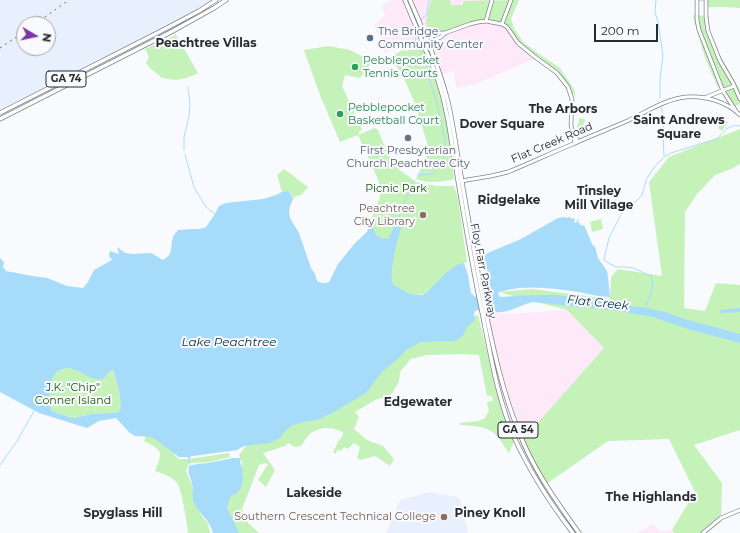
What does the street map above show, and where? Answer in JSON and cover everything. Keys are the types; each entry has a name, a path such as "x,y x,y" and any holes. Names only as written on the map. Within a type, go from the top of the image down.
{"main road":[{"name":"GA 74","path":"0,113 167,28 216,0"},
{"name":"GA 74","path":"0,119 177,29 226,0"},
{"name":"Floy Farr Parkway","path":"405,0 440,72 448,101 453,125 460,181 498,390 521,452 538,483 573,533"},
{"name":"Floy Farr Parkway","path":"410,0 425,41"},
{"name":"Floy Farr Parkway","path":"484,315 505,392 519,432 538,473 579,533"}],"street":[{"path":"486,21 492,0"},
{"path":"502,24 511,0"},
{"path":"697,0 697,20 699,30 723,91 737,112"},
{"path":"706,0 708,31 720,61 740,99"},
{"path":"425,41 441,37 445,33 474,23 486,21 502,24 507,27 516,41 524,49 557,73 568,87 572,99 571,120 572,130 576,142"},
{"path":"704,98 734,86"},
{"name":"Flat Creek Road","path":"460,181 508,172 626,122 672,100 687,97 704,98 722,103 740,115"},
{"path":"703,533 721,518 740,510"}],"shaded area":[{"path":"0,0 211,0 191,13 0,110"},
{"path":"393,0 403,0 418,39 385,53 374,25 385,15 382,5"},
{"path":"411,0 492,0 507,27 534,59 476,84 456,88 454,70 442,75"},
{"path":"488,310 504,314 567,310 605,348 520,443 503,397 491,348 484,312"},
{"path":"430,492 460,498 468,533 386,533 400,500"},
{"path":"653,524 661,532 672,530 674,533 637,533"}],"green space":[{"path":"431,0 450,0 451,5 463,5 463,1 519,0 511,19 514,28 523,42 560,68 574,89 576,97 556,74 519,47 507,27 486,21 434,36 430,35 426,23"},
{"path":"693,0 740,0 740,8 706,7 706,2"},
{"path":"693,15 709,16 709,28 720,55 740,90 740,104 735,106 717,86 705,58"},
{"path":"176,35 198,73 179,80 160,77 150,68 146,63 149,57 145,49"},
{"path":"424,44 436,77 449,125 454,179 439,182 425,182 416,179 429,149 415,103 401,72 391,56 403,50 406,51"},
{"path":"329,46 350,50 370,60 371,63 360,78 345,75 342,86 362,130 358,135 340,142 320,95 304,50"},
{"path":"580,118 585,120 582,130 578,130 577,128"},
{"path":"724,119 728,122 722,131 718,128"},
{"name":"Picnic Park","path":"375,128 378,130 389,156 396,167 416,182 436,186 454,186 458,198 467,262 450,270 425,293 415,295 406,292 393,284 391,271 395,248 389,238 381,238 376,234 374,220 371,219 380,197 380,186 358,135"},
{"name":"Flat Creek","path":"740,129 740,164 715,175 697,194 685,212 684,308 705,311 716,283 740,285 740,430 694,445 722,483 721,522 706,533 674,533 672,530 695,492 669,439 608,441 542,487 520,443 604,348 567,310 498,292 532,289 610,299 611,277 618,269 662,276 649,182 669,157"},
{"path":"284,169 308,187 301,195 296,196 293,199 290,192 282,192 277,175"},
{"path":"601,219 603,229 592,232 590,222"},
{"path":"478,315 496,389 514,442 509,453 494,433 481,427 460,425 460,423 479,421 485,418 489,411 487,402 493,401 492,396 487,396 479,355 427,355 411,359 400,372 399,381 390,397 377,399 355,412 359,417 354,429 367,440 383,446 394,459 390,466 375,456 360,460 357,458 360,447 354,443 348,449 344,447 341,451 337,450 336,454 333,452 343,435 343,432 331,428 319,429 311,433 301,446 295,447 288,443 285,446 263,453 275,470 266,487 258,480 268,464 265,463 259,465 242,509 248,523 259,533 235,533 226,502 239,484 242,463 239,455 248,443 407,345"},
{"name":"J.K. \"Chip\" Conner Island","path":"68,368 103,379 107,373 113,369 120,395 120,411 114,413 91,414 74,418 52,411 50,397 52,381 58,371"},
{"path":"147,433 161,441 179,459 229,453 230,457 209,462 189,463 186,471 192,485 194,498 201,515 208,524 210,533 188,533 179,487 173,479 155,471 160,452 155,447 144,441"}],"water":[{"name":"Lake Peachtree","path":"288,191 291,194 293,199 290,206 290,218 299,233 317,281 320,282 329,282 338,264 355,243 367,232 371,219 374,220 376,234 381,238 389,238 397,220 401,218 401,226 392,268 393,284 408,293 422,295 447,272 458,264 464,263 471,293 475,297 477,296 486,301 490,296 490,290 483,255 521,239 558,218 570,217 575,219 574,222 576,223 579,219 578,222 582,226 584,225 592,244 595,247 598,258 607,271 610,297 559,289 529,287 499,292 500,297 558,295 646,308 665,312 688,320 740,334 740,343 688,329 653,317 619,311 533,302 504,312 494,312 490,308 475,311 474,321 467,327 464,334 459,339 454,341 421,342 406,350 382,372 366,393 334,412 320,419 293,425 286,430 280,438 270,443 244,446 237,450 191,456 188,459 188,457 179,457 152,437 135,436 130,433 116,418 99,421 87,428 39,413 0,392 0,258 4,262 3,267 6,271 47,278 67,286 83,288 94,270 112,260 109,256 110,251 119,254 117,247 125,253 151,253 163,260 169,255 174,234 178,230 200,229 206,227 219,206 226,203 263,199","holes":["68,368 94,379 103,379 113,369 120,395 120,411 114,413 91,414 74,418 52,411 50,391 54,376 60,370"]},
{"path":"740,308 740,312 720,313 720,310"},
{"path":"233,458 241,458 240,461 243,479 241,488 236,494 232,495 227,507 239,533 213,533 212,528 193,501 193,486 188,471 189,466"}],"waterway":[{"path":"421,19 427,15 429,0"},
{"path":"656,0 655,12 663,56 660,79 660,98"},
{"path":"413,28 416,39 415,43"},
{"path":"418,48 429,70 430,82 436,100 445,140 442,165 433,174 418,175"},
{"path":"184,150 184,137 190,104 188,87"},
{"path":"661,107 664,118 664,156"},
{"path":"646,308 653,284 651,276 633,268 616,267 605,261 604,259 609,238 623,211 642,195 647,178 664,157 671,153 716,139 728,128 740,126"},
{"path":"185,155 194,187 206,207 215,214"},
{"path":"399,219 401,209 414,181"},
{"path":"0,465 17,441 34,411"},
{"path":"189,458 190,465"}],"railway":[{"path":"46,16 69,0"},
{"path":"0,48 16,37"}],"place":[{"name":"The Bridge Community Center","path":"370,38"},
{"name":"Pebblepocket Tennis Courts","path":"355,67"},
{"name":"Pebblepocket Basketball Court","path":"340,114"},
{"name":"First Presbyterian Church Peachtree City","path":"408,138"},
{"name":"Peachtree City Library","path":"423,215"},
{"name":"Southern Crescent Technical College","path":"444,517"}],"district":[{"name":"Peachtree Villas","path":"206,43"},
{"name":"The Arbors","path":"563,109"},
{"name":"Dover Square","path":"502,124"},
{"name":"Saint Andrews Square","path":"679,127"},
{"name":"Tinsley Mill Village","path":"599,198"},
{"name":"Ridgelake","path":"509,200"},
{"name":"Edgewater","path":"418,402"},
{"name":"Lakeside","path":"314,493"},
{"name":"The Highlands","path":"651,497"},
{"name":"Spyglass Hill","path":"123,513"},
{"name":"Piney Knoll","path":"490,513"}]}
